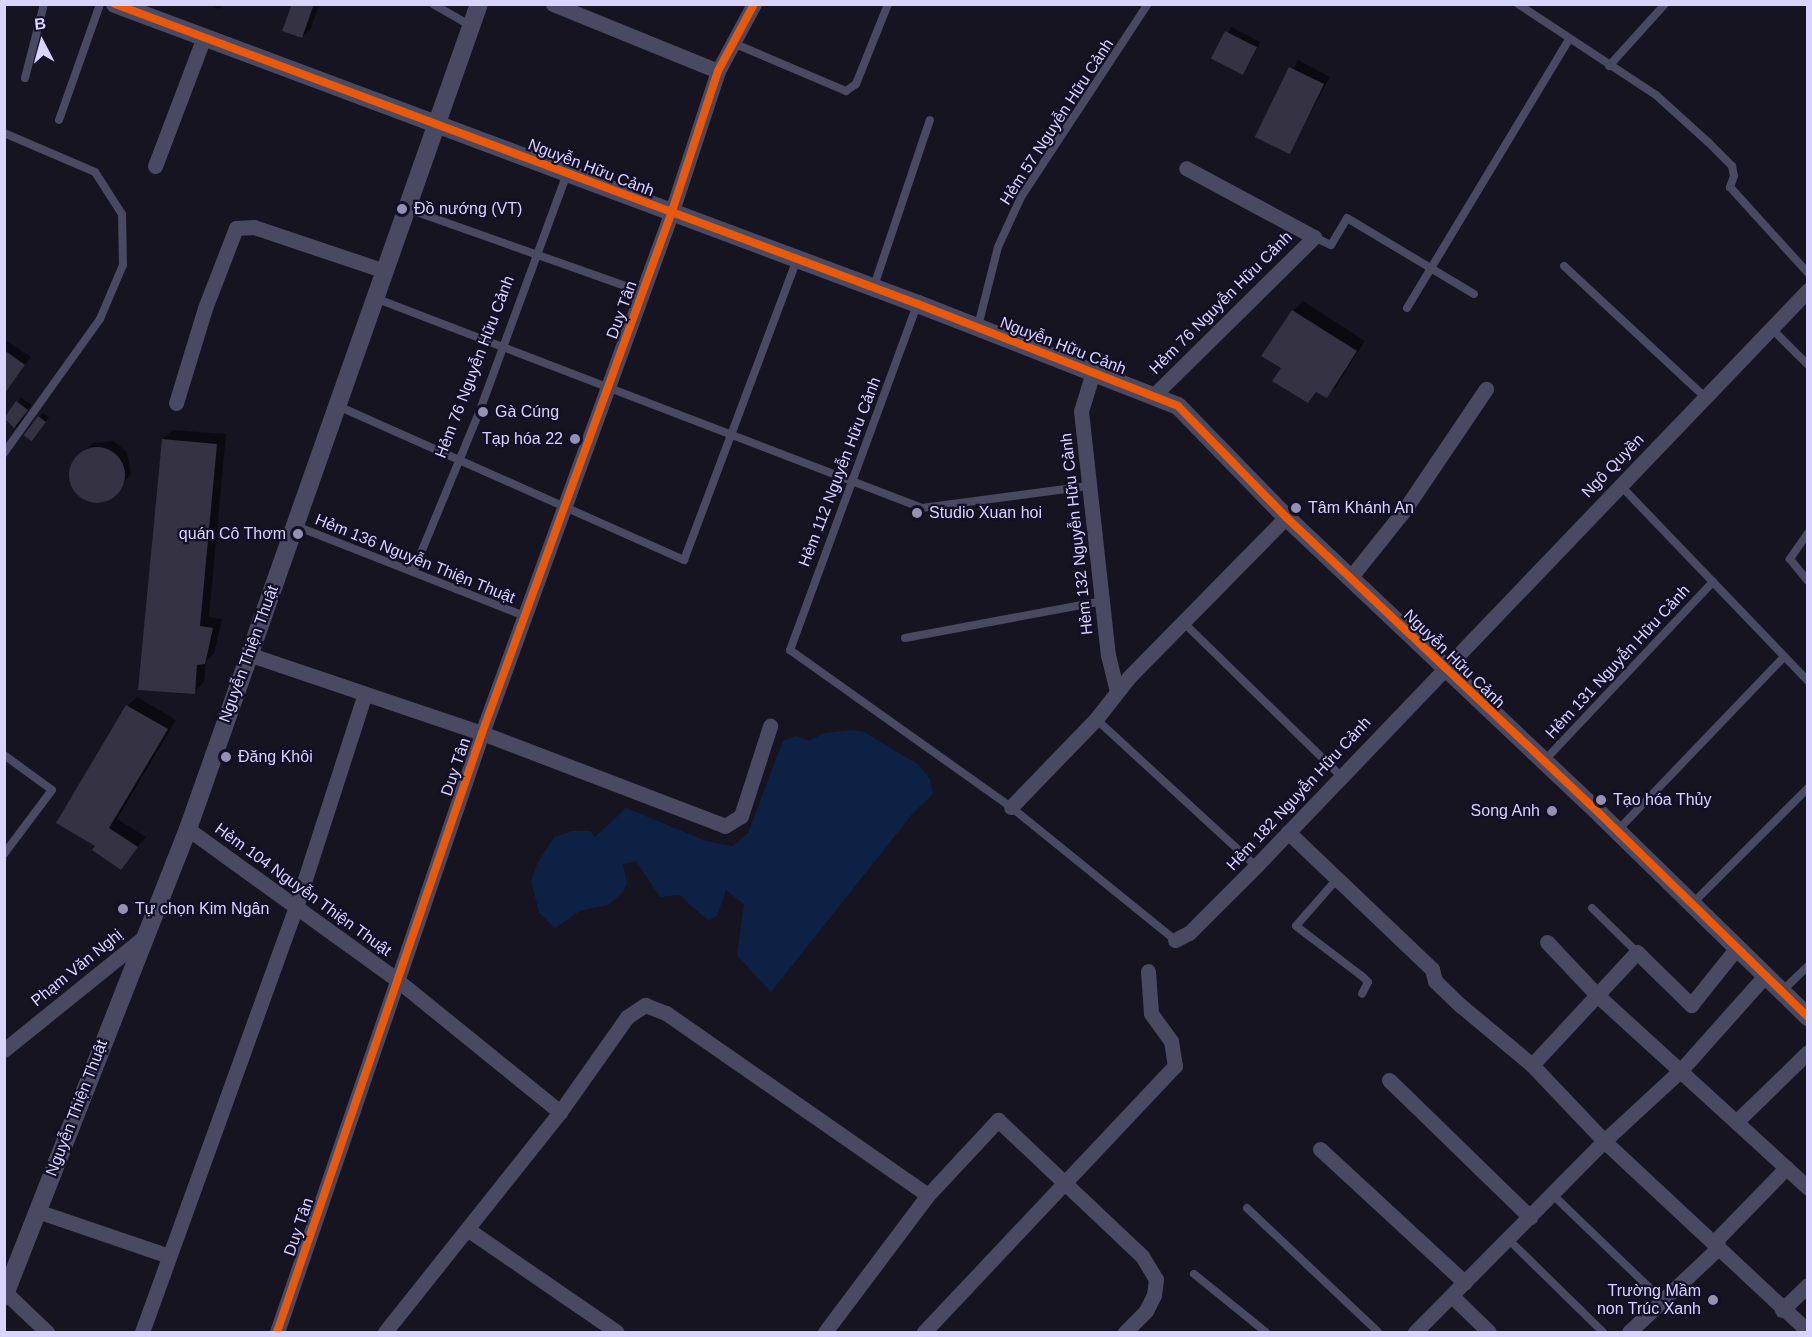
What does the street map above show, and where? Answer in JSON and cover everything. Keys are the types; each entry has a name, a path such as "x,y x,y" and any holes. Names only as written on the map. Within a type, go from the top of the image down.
{"street":[{"name":"Nguyễn Hữu Cảnh","path":"115,4 671,214 918,304 1154,394 1179,406 1286,517 1544,761 1735,950 1808,1017"},
{"name":"Nguyễn Thiện Thuật","path":"5,1295 10,1263 37,1211 188,829 385,272 435,123 479,4"},
{"path":"553,4 718,71"},
{"name":"Duy Tân","path":"278,1332 482,734 671,214 718,71 754,4"},
{"path":"155,166 204,37"},
{"name":"Hẻm 76 Nguyễn Hữu Cảnh","path":"1154,394 1314,237 1186,168"},
{"path":"176,403 205,308 236,228 254,227 385,272"},
{"name":"Ngô Quyền","path":"1444,668 1808,290"},
{"name":"Hẻm 132 Nguyễn Hữu Cảnh","path":"1093,372 1081,411 1112,680 1117,692"},
{"path":"1350,578 1405,509 1486,389"},
{"path":"1011,807 1096,719 1117,692 1183,622 1286,517"},
{"path":"248,654 482,734 725,826 741,816 770,726"},
{"name":"Hẻm 182 Nguyễn Hữu Cảnh","path":"1175,940 1189,933 1256,866 1444,668"},
{"path":"142,1332 296,907 364,694"},
{"name":"Hẻm 104 Nguyễn Thiện Thuật","path":"188,829 397,980 560,1112"},
{"path":"1288,832 1432,969 1435,981 1460,1005 1532,1065 1604,1141 1782,1310 1808,1331"},
{"name":"Phạm Văn Nghị","path":"4,1050 144,937"},
{"path":"1547,942 1597,995 1808,1188"},
{"path":"1532,1065 1637,952 1691,1005 1735,950"},
{"path":"924,1332 1175,1066 1171,1041 1151,1013 1149,971"},
{"path":"1415,1332 1453,1297 1604,1141 1681,1070 1764,977"},
{"path":"385,1332 470,1231 560,1112 627,1017 645,1005 666,1013 927,1195"},
{"path":"1737,1121 1808,1052"},
{"path":"1389,1080 1530,1217"},
{"path":"825,1332 927,1195 998,1120 1063,1185 1142,1256 1156,1279 1154,1295 1146,1311 1125,1332"},
{"path":"1320,1149 1465,1283"},
{"path":"1629,1332 1717,1249 1718,1238 1786,1168"},
{"path":"37,1211 170,1256"},
{"path":"470,1231 617,1332"},
{"path":"1782,1310 1808,1285"},
{"path":"5,1295 47,1332"},
{"path":"1453,1297 1489,1332"}],"lane":[{"path":"25,78 44,4"},
{"path":"59,120 100,4"},
{"path":"433,4 471,26"},
{"path":"733,44 846,91 856,84 888,4"},
{"name":"Hẻm 57 Nguyễn Hữu Cảnh","path":"978,328 998,247 1021,197 1148,4"},
{"path":"1518,4 1656,95 1732,166 1734,176 1730,187 1808,273"},
{"path":"1609,66 1665,4"},
{"path":"1407,308 1569,39"},
{"path":"873,288 930,120"},
{"path":"4,133 95,172 122,214 123,265 100,319 4,453"},
{"name":"Hẻm 76 Nguyễn Hữu Cảnh","path":"413,572 503,347 567,173"},
{"path":"406,209 643,292"},
{"name":"Hẻm 76 Nguyễn Hữu Cảnh","path":"1314,237 1331,245 1347,218 1474,294"},
{"path":"338,406 684,560 797,260"},
{"path":"1564,266 1705,397"},
{"path":"375,298 852,479 922,508 1089,486"},
{"name":"Hẻm 112 Nguyễn Hữu Cảnh","path":"918,304 790,650 1011,807"},
{"path":"1771,328 1808,365"},
{"path":"1620,484 1808,681"},
{"name":"Hẻm 136 Nguyễn Thiện Thuật","path":"296,526 525,616"},
{"path":"1808,533 1790,559 1808,581"},
{"name":"Hẻm 131 Nguyễn Hữu Cảnh","path":"1544,761 1713,582"},
{"path":"905,638 1102,601"},
{"path":"1183,622 1341,776"},
{"path":"1617,831 1784,657"},
{"path":"1096,719 1256,866"},
{"path":"4,755 52,790 4,854"},
{"path":"1691,905 1808,788"},
{"path":"1011,807 1175,940"},
{"path":"1337,879 1296,926 1368,982 1362,994"},
{"path":"1592,908 1637,952"},
{"path":"1781,992 1808,966"},
{"path":"1553,1194 1662,1300"},
{"path":"1247,1208 1378,1332"},
{"path":"1508,1239 1603,1332"},
{"path":"1194,1274 1266,1332"}],"water":[{"path":"851,730 864,732 919,765 930,779 933,794 913,813 771,992 737,955 744,904 726,890 717,916 708,920 679,895 660,897 636,861 623,864 627,883 623,892 608,905 580,911 555,928 539,912 531,881 537,864 554,837 572,831 590,831 595,837 626,808 706,841 733,846 748,833 783,741 796,736 809,741 824,733"}],"building":[{"path":"292,4 314,4 302,38 282,31"},
{"path":"1225,31 1257,47 1243,75 1211,59"},
{"path":"1289,67 1324,84 1290,154 1255,137"},
{"path":"1292,310 1357,351 1327,398 1316,392 1308,403 1272,381 1281,368 1261,356"},
{"path":"4,350 25,365 4,394"},
{"path":"16,401 28,410 14,428 4,418"},
{"path":"38,416 46,422 32,441 24,435"},
{"path":"162,439 217,444 200,626 213,628 205,664 197,665 195,694 138,690"},
{"path":"97,447 108,449 117,455 123,464 125,475 123,486 117,495 108,501 97,503 86,501 77,495 71,486 69,475 71,464 77,455 86,449"},
{"path":"126,705 168,729 109,828 138,847 121,870 92,850 95,846 56,823"}],"cycle path":[{"path":"115,4 918,304 1178,406 1286,517 1600,814 1808,1017"},
{"path":"277,1332 482,733 671,214 718,71 754,4"}],"place":[{"name":"Đồ nướng (VT)","path":"402,209"},
{"name":"Gà Cúng","path":"483,412"},
{"name":"Tạp hóa 22","path":"575,439"},
{"name":"Tâm Khánh An","path":"1296,508"},
{"name":"Studio Xuan hoi","path":"917,513"},
{"name":"quán Cô Thơm","path":"298,534"},
{"name":"Đăng Khôi","path":"226,757"},
{"name":"Tạo hóa Thủy","path":"1601,800"},
{"name":"Song Anh","path":"1552,811"},
{"name":"Tự chọn Kim Ngân","path":"123,909"},
{"name":"Trường Mầm non Trúc Xanh","path":"1713,1300"}]}
